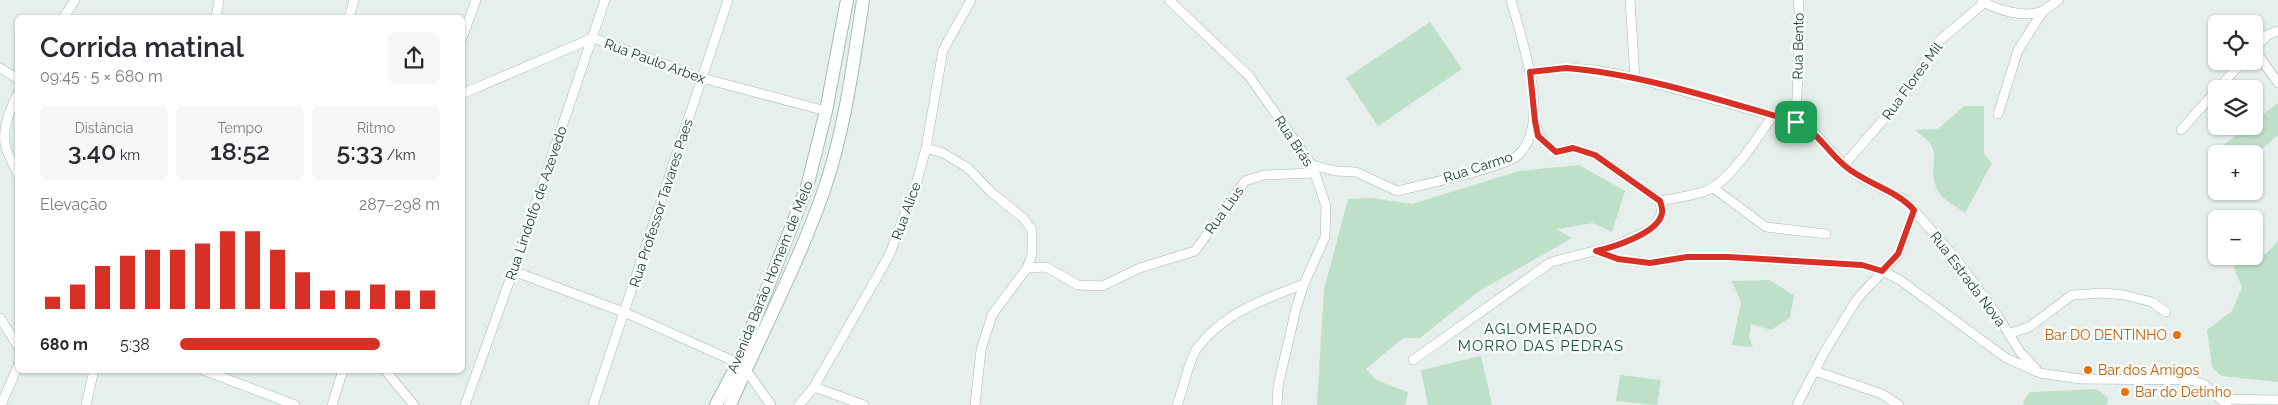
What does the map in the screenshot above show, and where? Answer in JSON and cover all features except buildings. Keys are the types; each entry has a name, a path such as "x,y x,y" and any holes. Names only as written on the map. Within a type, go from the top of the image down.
{"main road":[{"name":"Avenida Barão Homem de Melo","path":"742,366 807,187 826,112 847,0"},
{"name":"Avenida Barão Homem de Melo","path":"716,405 742,366 796,262 823,192 844,120 863,0"},
{"path":"730,405 742,366"}],"street":[{"path":"65,15 75,0"},
{"path":"217,15 220,0"},
{"path":"350,15 354,0"},
{"path":"465,30 476,0"},
{"name":"Rua Lindolfo de Azevedo","path":"465,405 514,270 605,0"},
{"name":"Rua Professor Tavares Paes","path":"594,405 728,0"},
{"name":"Rua Alice","path":"799,405 814,387 889,256 915,188 926,148 944,50 971,0"},
{"name":"Rua Brás","path":"1169,0 1250,76 1314,169 1326,206 1325,237 1304,284 1285,352 1278,386 1277,405"},
{"name":"Rua Carmo","path":"1314,169 1356,172 1397,191 1494,165 1518,155 1528,140 1535,121 1530,72 1511,0"},
{"path":"1630,0 1635,78"},
{"name":"Rua Bento","path":"1796,122 1800,18 1798,0"},
{"path":"1998,114 2018,50 2043,11 2059,0"},
{"path":"1984,1 1998,9 2022,13 2043,11"},
{"name":"Rua Flores Mil","path":"1844,165 1897,104 1938,42 1984,1"},
{"path":"2263,39 2267,35 2278,31"},
{"name":"Rua Paulo Arbex","path":"465,93 593,38 702,78 826,112"},
{"path":"2263,62 2278,83"},
{"path":"0,68 15,78"},
{"name":"Rua Estrada Nova","path":"1530,72 1566,68 1596,70 1635,78 1796,122 1811,129 1844,165 1860,177 1905,200 1957,260 2020,352 2040,373"},
{"path":"2226,80 2235,70"},
{"path":"15,99 5,135 6,147 15,167"},
{"path":"2181,130 2208,100"},
{"path":"1660,201 1707,191 1712,188 1738,163 1773,116"},
{"path":"1413,360 1551,262 1614,246 1654,226 1662,213 1660,201 1595,155 1573,148 1556,152 1538,136 1535,121"},
{"path":"926,148 943,152 968,168 990,191 1023,218 1032,230 1032,255 1027,268 992,314 981,350 975,405"},
{"name":"Rua Lius","path":"1027,268 1046,267 1078,285 1102,286 1140,268 1195,251 1245,181 1264,174 1314,169"},
{"path":"1712,188 1766,228 1826,234"},
{"path":"1797,405 1857,299 1898,254 1914,210"},
{"path":"1596,251 1618,259 1650,263 1687,257 1762,258 1862,265 1882,271 1906,284 2006,358 2040,373 2080,379 2191,380 2205,385 2224,402 2278,400"},
{"path":"514,270 626,313 742,366 771,405"},
{"path":"1177,405 1195,351 1211,334 1229,318 1268,298 1304,284"},
{"path":"2009,334 2029,327 2072,295 2103,293 2124,295 2152,302 2166,312"},
{"path":"0,318 15,341"},
{"path":"1815,371 1882,394 1899,405"},
{"path":"1,405 15,373"},
{"path":"86,405 93,373"},
{"path":"332,405 342,373"},
{"path":"387,373 414,405"},
{"path":"227,374 295,405"},
{"path":"814,387 864,405"}],"green space":[{"path":"1430,22 1462,69 1378,126 1346,78"},
{"path":"2278,103 2278,135 2263,148 2263,145 2223,145 2236,135 2263,135 2263,115"},
{"path":"1964,106 1984,106 1984,154 1992,163 1965,213 1946,200 1938,191 1933,172 1934,152 1925,138 1914,130 1938,129"},
{"path":"1579,165 1625,191 1612,232 1593,223 1557,229 1572,238 1479,291 1420,338 1403,338 1366,369 1376,380 1408,392 1405,405 1317,405 1324,290 1348,199 1372,198 1412,204 1519,171"},
{"path":"2278,241 2278,382 2221,376 2212,367 2207,330 2232,311 2242,287 2234,268 2235,265 2263,265 2263,254 2266,254"},
{"path":"1769,280 1794,295 1790,318 1771,330 1751,324 1749,337 1753,347 1732,345 1741,303 1732,281"},
{"path":"1481,356 1492,405 1428,405 1421,370"},
{"path":"1620,375 1661,380 1657,405 1616,401"},
{"path":"2097,389 2108,398 2106,405 2024,405 2023,402 2030,392"}],"place":[{"name":"Bar DO DENTINHO","path":"2177,335"},
{"name":"Bar dos Amigos","path":"2088,370"},
{"name":"Bar do Detinho","path":"2125,392"}],"district":[{"name":"AGLOMERADO MORRO DAS PEDRAS","path":"1541,338"}],"route":[{"path":"1566,68 1596,70 1635,78 1796,122 1811,129 1844,165 1860,177 1905,200 1914,210 1898,254 1882,271 1862,265 1728,257 1687,257 1650,263 1618,259 1596,251 1614,246 1648,231 1654,226 1662,213 1660,201 1595,155 1573,148 1556,152 1538,136 1530,72 1566,68"}]}
